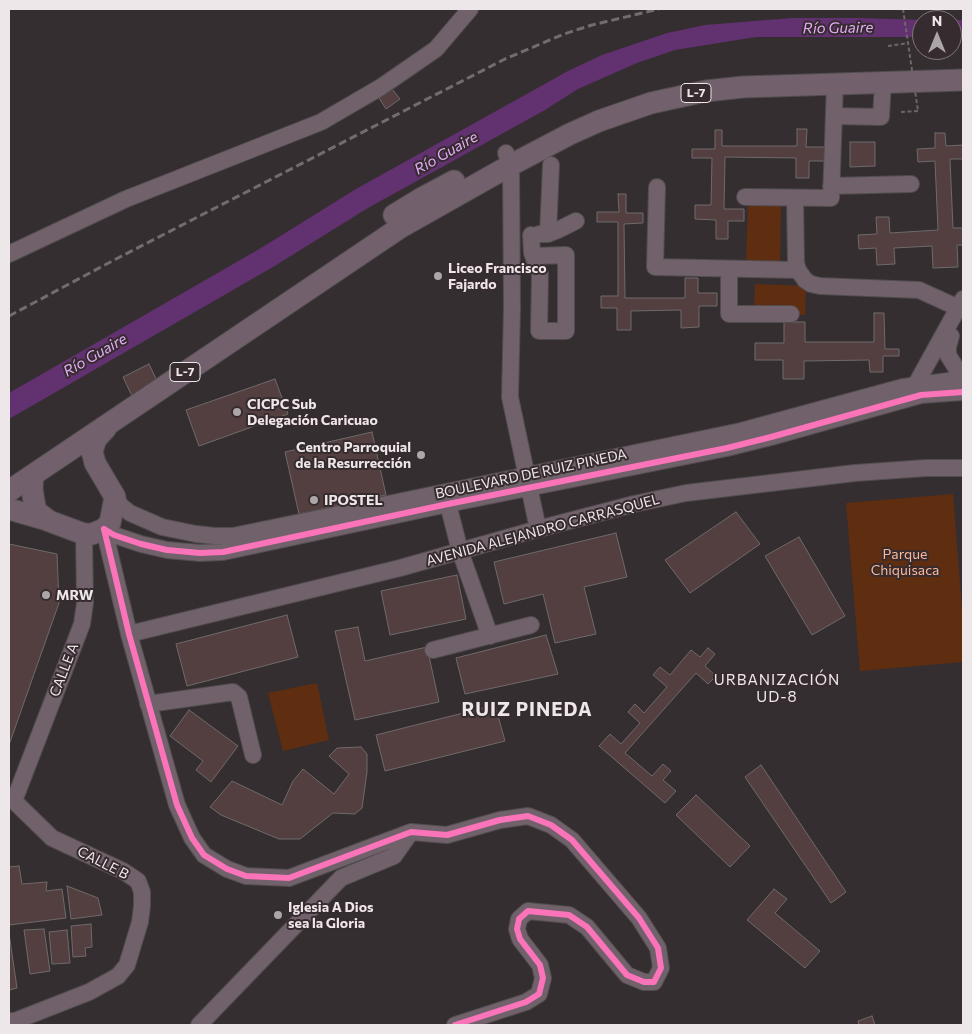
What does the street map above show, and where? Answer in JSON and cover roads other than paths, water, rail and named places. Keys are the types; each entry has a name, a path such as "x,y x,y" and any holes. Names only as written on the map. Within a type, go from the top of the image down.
{"main road":[{"name":"L-7","path":"9,491 400,227 509,159 601,108 639,95 687,83 741,76 783,73 963,69"},
{"name":"L-7","path":"509,159 607,118 652,103 706,91 744,87 963,80"},
{"name":"L-7","path":"101,475 92,451 96,439 111,422"},
{"path":"9,509 94,532 110,523 115,497 101,475 77,463 56,460"},
{"path":"33,476 32,489 35,507 49,521"}],"street":[{"path":"9,254 126,199 321,122 381,87 436,49 471,11"},
{"path":"834,116 881,117 883,83"},
{"path":"745,197 831,198 836,84"},
{"path":"509,159 512,236 510,397 538,529"},
{"path":"548,234 551,165"},
{"path":"831,186 911,184"},
{"path":"657,187 655,267 798,270"},
{"path":"795,198 796,263 798,270 805,280 811,284 919,290 962,308"},
{"path":"512,236 548,234 576,221"},
{"path":"531,235 534,256 540,274 539,331 566,331 566,255 534,256"},
{"path":"730,269 730,314 791,314"},
{"path":"962,308 951,336 948,355 956,368 963,372"},
{"path":"921,387 962,308"},
{"path":"921,387 951,336"},
{"name":"BOULEVARD DE RUIZ PINEDA","path":"115,497 121,506 130,513 162,527 196,534 233,536 528,481 727,448 771,437 921,387 963,379"},
{"name":"BOULEVARD DE RUIZ PINEDA","path":"921,387 963,392"},
{"name":"AVENIDA ALEJANDRO CARRASQUEL","path":"129,634 363,578 538,529 634,504 686,493 855,473 926,468 963,468"},
{"name":"BOULEVARD DE RUIZ PINEDA","path":"94,532 167,550 200,553 223,552 448,504 528,481"},
{"path":"448,504 460,551 490,636"},
{"path":"94,532 129,634 177,805 188,830 204,855 227,869 246,876 290,878 411,832 447,835 500,820 528,816 551,825 572,840 639,918 658,948 661,968 654,982 644,982 627,975 587,927 569,915 528,911 519,919 517,928 520,939 540,965 543,978 539,994 526,1002 455,1025"},
{"name":"CALLE A","path":"12,803 82,624 94,532"},
{"path":"433,650 531,625"},
{"path":"148,704 233,692 239,697 253,755"},
{"name":"CALLE B","path":"9,1021 15,1021 89,992 118,976 127,965 140,922 142,906 142,892 138,881 123,871 52,838 12,803"},
{"path":"199,1025 341,878 394,856 411,832"}],"water":[{"name":"Río Guaire","path":"792,18 912,20 912,37 756,37 675,50 637,63 578,89 545,110 368,208 273,267 9,419 9,393 261,248 356,189 568,71 602,55 667,33 705,25"},
{"path":"962,20 963,20 962,38"}],"railway":[{"path":"9,316 505,59 564,34 592,25 659,9"}],"place":[{"name":"Liceo Francisco Fajardo","path":"438,276"},
{"name":"CICPC Sub Delegación Caricuao","path":"237,412"},
{"name":"Centro Parroquial de la Resurrección","path":"421,455"},
{"name":"IPOSTEL","path":"314,500"},
{"name":"MRW","path":"46,595"},
{"name":"Iglesia A Dios sea la Gloria","path":"278,915"}],"district":[{"name":"URBANIZACIÓN UD-8","path":"777,688"},
{"name":"RUIZ PINEDA","path":"527,710"}],"park label":[{"name":"Parque Chiquisaca","path":"905,562"}]}
